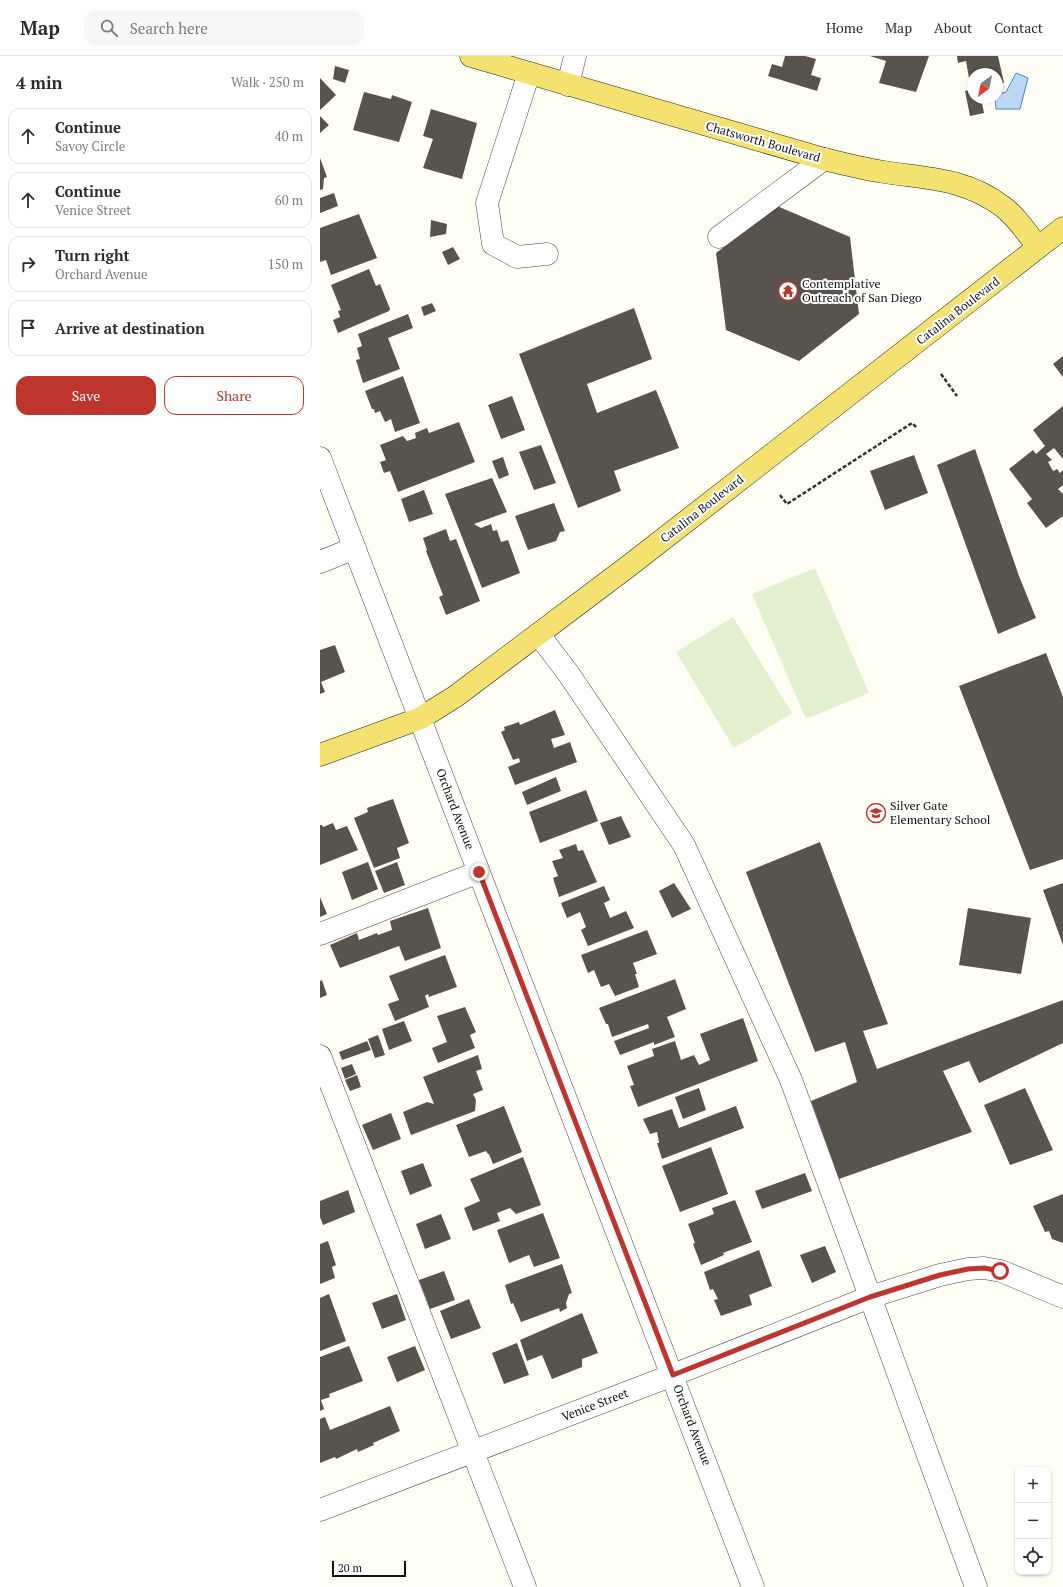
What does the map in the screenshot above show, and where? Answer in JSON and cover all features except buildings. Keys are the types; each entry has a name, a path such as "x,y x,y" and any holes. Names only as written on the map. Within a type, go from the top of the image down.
{"main road":[{"name":"Chatsworth Boulevard","path":"471,56 824,159 877,171 947,180 969,187 1003,206 1038,247"},
{"name":"Catalina Boulevard","path":"320,755 420,718 456,696 538,635 1063,228"}],"street":[{"path":"568,85 575,56"},
{"path":"529,73 487,203 493,244 517,257 547,254"},
{"path":"719,237 824,159"},
{"name":"Orchard Avenue","path":"320,458 673,1375 753,1587"},
{"path":"320,562 355,548"},
{"path":"538,635 568,673 684,846 790,1080 976,1587"},
{"path":"320,934 479,872"},
{"path":"320,1056 525,1587"},
{"name":"Venice Street","path":"320,1510 673,1375 870,1297 940,1275 968,1269 984,1268 1000,1271 1014,1276 1063,1297"}],"path":[{"path":"941,374 957,396"},
{"path":"780,495 787,504 912,423 916,428"}],"green space":[{"path":"815,568 869,693 806,719 752,594"},
{"path":"733,617 792,713 734,748 676,652"}],"water":[{"path":"1016,73 1028,78 1020,109 996,109 996,104 1003,104 1003,93 1006,92"}],"place":[{"name":"Contemplative Outreach of San Diego","path":"788,291"},
{"name":"Silver Gate Elementary School","path":"876,813"}],"route":[{"path":"479,872 673,1375 870,1297 940,1275 968,1269 984,1268 1000,1271"}]}
